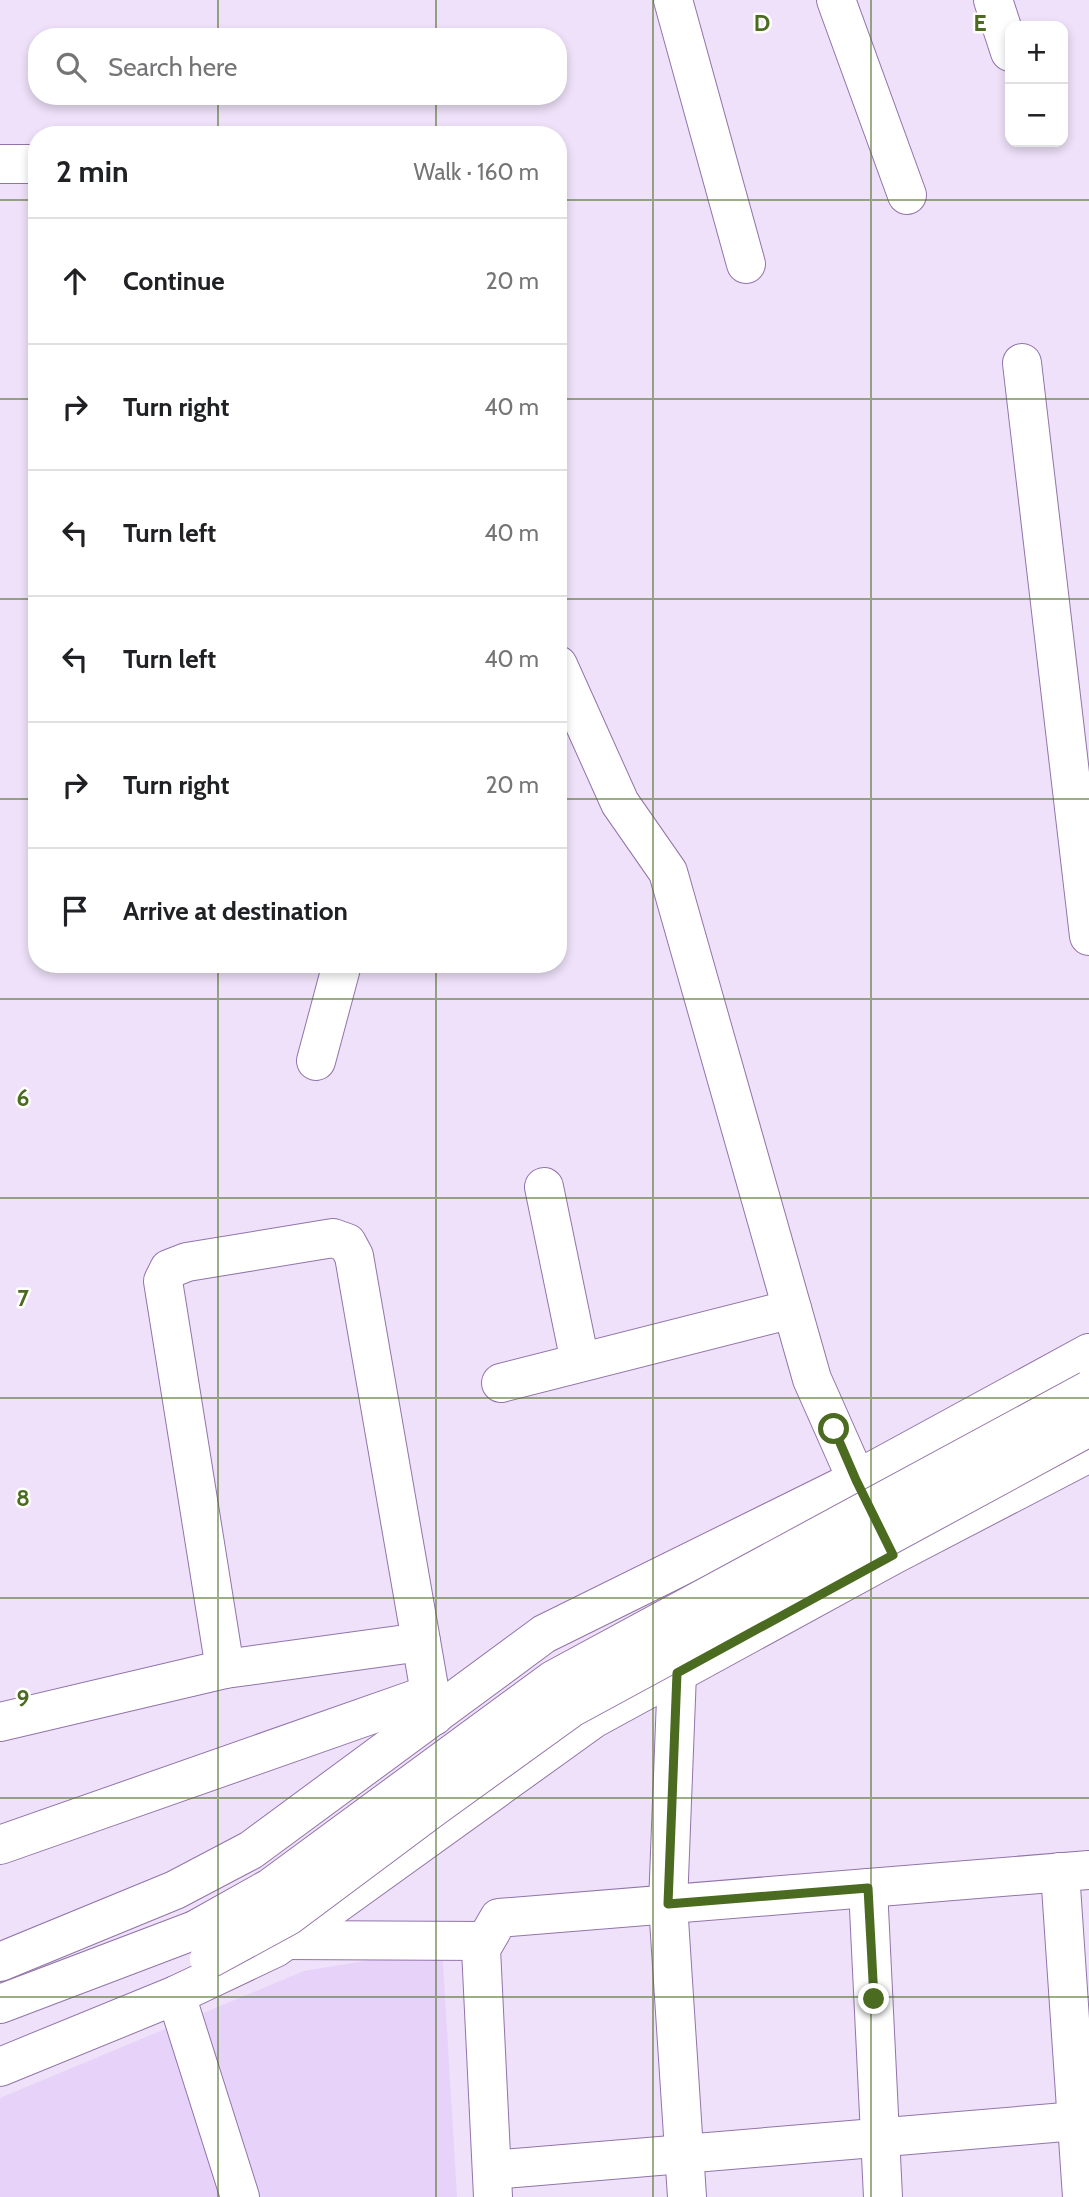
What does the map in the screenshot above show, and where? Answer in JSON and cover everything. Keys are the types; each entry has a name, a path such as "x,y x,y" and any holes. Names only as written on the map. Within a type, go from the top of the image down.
{"street":[{"path":"673,0 746,264"},
{"path":"836,0 907,195"},
{"path":"993,0 1005,37"},
{"path":"0,164 28,164"},
{"path":"1021,363 1089,936"},
{"path":"567,685 620,803 668,872 812,1379 856,1480 893,1555"},
{"path":"316,1061 340,973"},
{"path":"544,1187 580,1363"},
{"path":"225,1669 163,1281 169,1269 187,1262 333,1238 347,1243 354,1256 432,1705"},
{"path":"500,1383 792,1309"},
{"path":"0,1962 175,1890 251,1850 432,1705 544,1634 856,1480 1089,1353"},
{"path":"0,2043 202,1944 270,1888 554,1680 1089,1390"},
{"path":"0,2004 288,1916 571,1708 1089,1447"},
{"path":"0,2067 176,1995 275,1948 593,1719 1089,1447"},
{"path":"0,1722 225,1669 421,1642"},
{"path":"677,1673 668,1904 687,2197"},
{"path":"0,1845 432,1705"},
{"path":"1082,2197 1083,2120 1074,1871 499,1918 481,1949 492,2183 684,2154 1083,2120"},
{"path":"868,1888 883,2197"},
{"path":"285,1940 485,1941"},
{"path":"176,1995 240,2197"}],"shaded area":[{"path":"442,1948 457,2197 0,2197 0,2098 304,1971"}],"route":[{"path":"834,1429 893,1555 677,1673 668,1904 868,1888 874,1999"}]}
